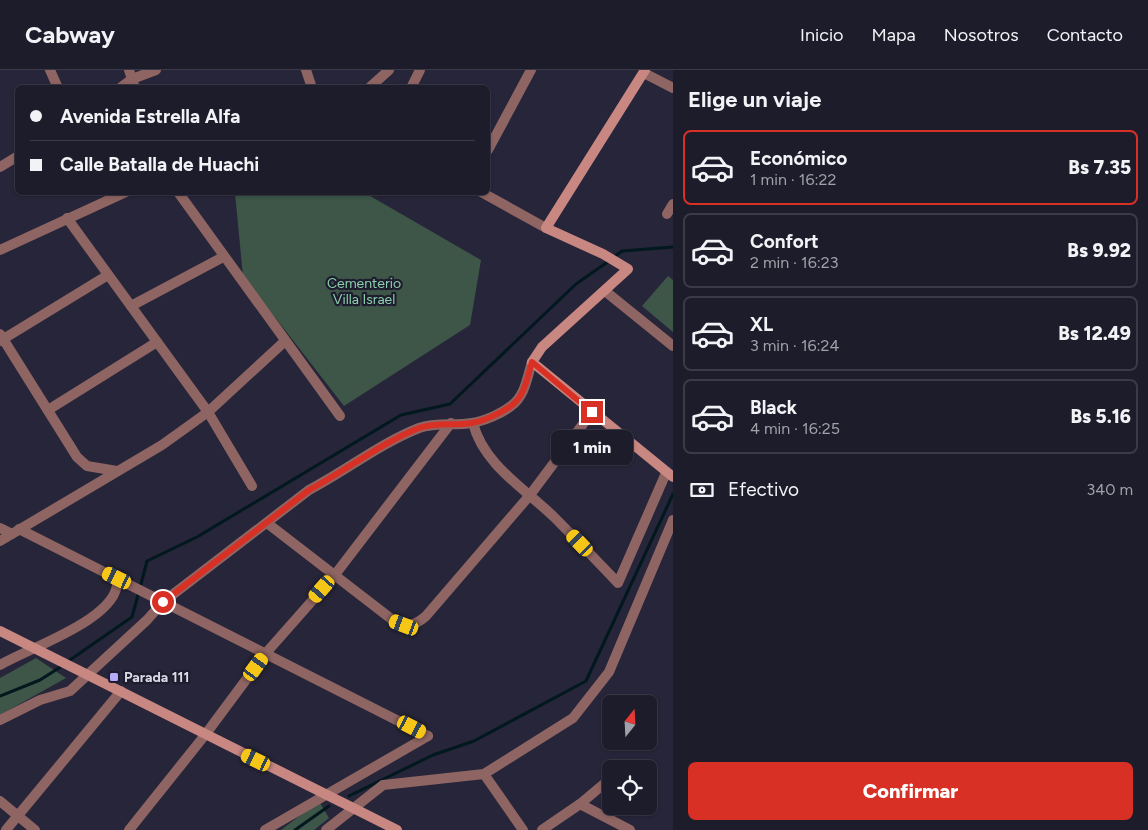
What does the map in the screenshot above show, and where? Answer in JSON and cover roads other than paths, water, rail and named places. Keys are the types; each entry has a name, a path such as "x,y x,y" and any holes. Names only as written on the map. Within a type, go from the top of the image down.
{"street":[{"path":"50,70 57,85"},
{"path":"132,79 156,70"},
{"path":"306,70 311,85"},
{"path":"372,85 389,70"},
{"path":"412,85 420,70"},
{"path":"490,146 531,70"},
{"path":"546,228 644,72 673,88"},
{"path":"0,167 15,158"},
{"path":"0,250 119,195"},
{"path":"180,195 284,342 340,416"},
{"path":"0,720 40,700 70,690 163,602 309,490 334,477 375,449 420,428 452,423 473,423 498,414 520,398 532,362 542,347 628,269 605,255 546,228 486,195"},
{"path":"667,214 673,204"},
{"path":"67,218 208,412 252,486"},
{"path":"131,306 223,257"},
{"path":"108,275 1,338 77,457 87,466 117,471"},
{"path":"605,291 673,346"},
{"path":"48,410 158,342"},
{"path":"0,541 117,471 138,461 208,412 284,342"},
{"path":"473,423 477,439 490,457 618,583 669,475 532,362"},
{"path":"267,523 394,621 404,625 416,624 426,616 530,495 592,412"},
{"path":"129,830 205,735 266,653 334,576 452,423"},
{"path":"326,830 383,785 484,774 572,718 608,672 673,520"},
{"path":"0,528 16,532 117,578 428,736 265,830"},
{"path":"0,665 36,649 107,606 116,593 117,578"},
{"path":"0,631 398,830"},
{"path":"6,830 120,691"},
{"path":"484,774 523,830"},
{"path":"542,830 580,804 602,786"},
{"path":"0,801 35,830"},
{"path":"580,804 630,830"}],"waterway":[{"path":"614,257 622,251 673,247"},
{"path":"141,584 147,561 197,537 401,415 450,404 576,284 609,261"},
{"path":"349,796 433,755 474,741 586,681 673,494"},
{"path":"67,662 132,617 138,595"},
{"path":"0,696 40,680 62,666"},
{"path":"295,830 329,806"}],"place":[{"name":"Parada 111","path":"114,677"}],"park label":[{"name":"Cementerio Villa Israel","path":"364,292"}]}
